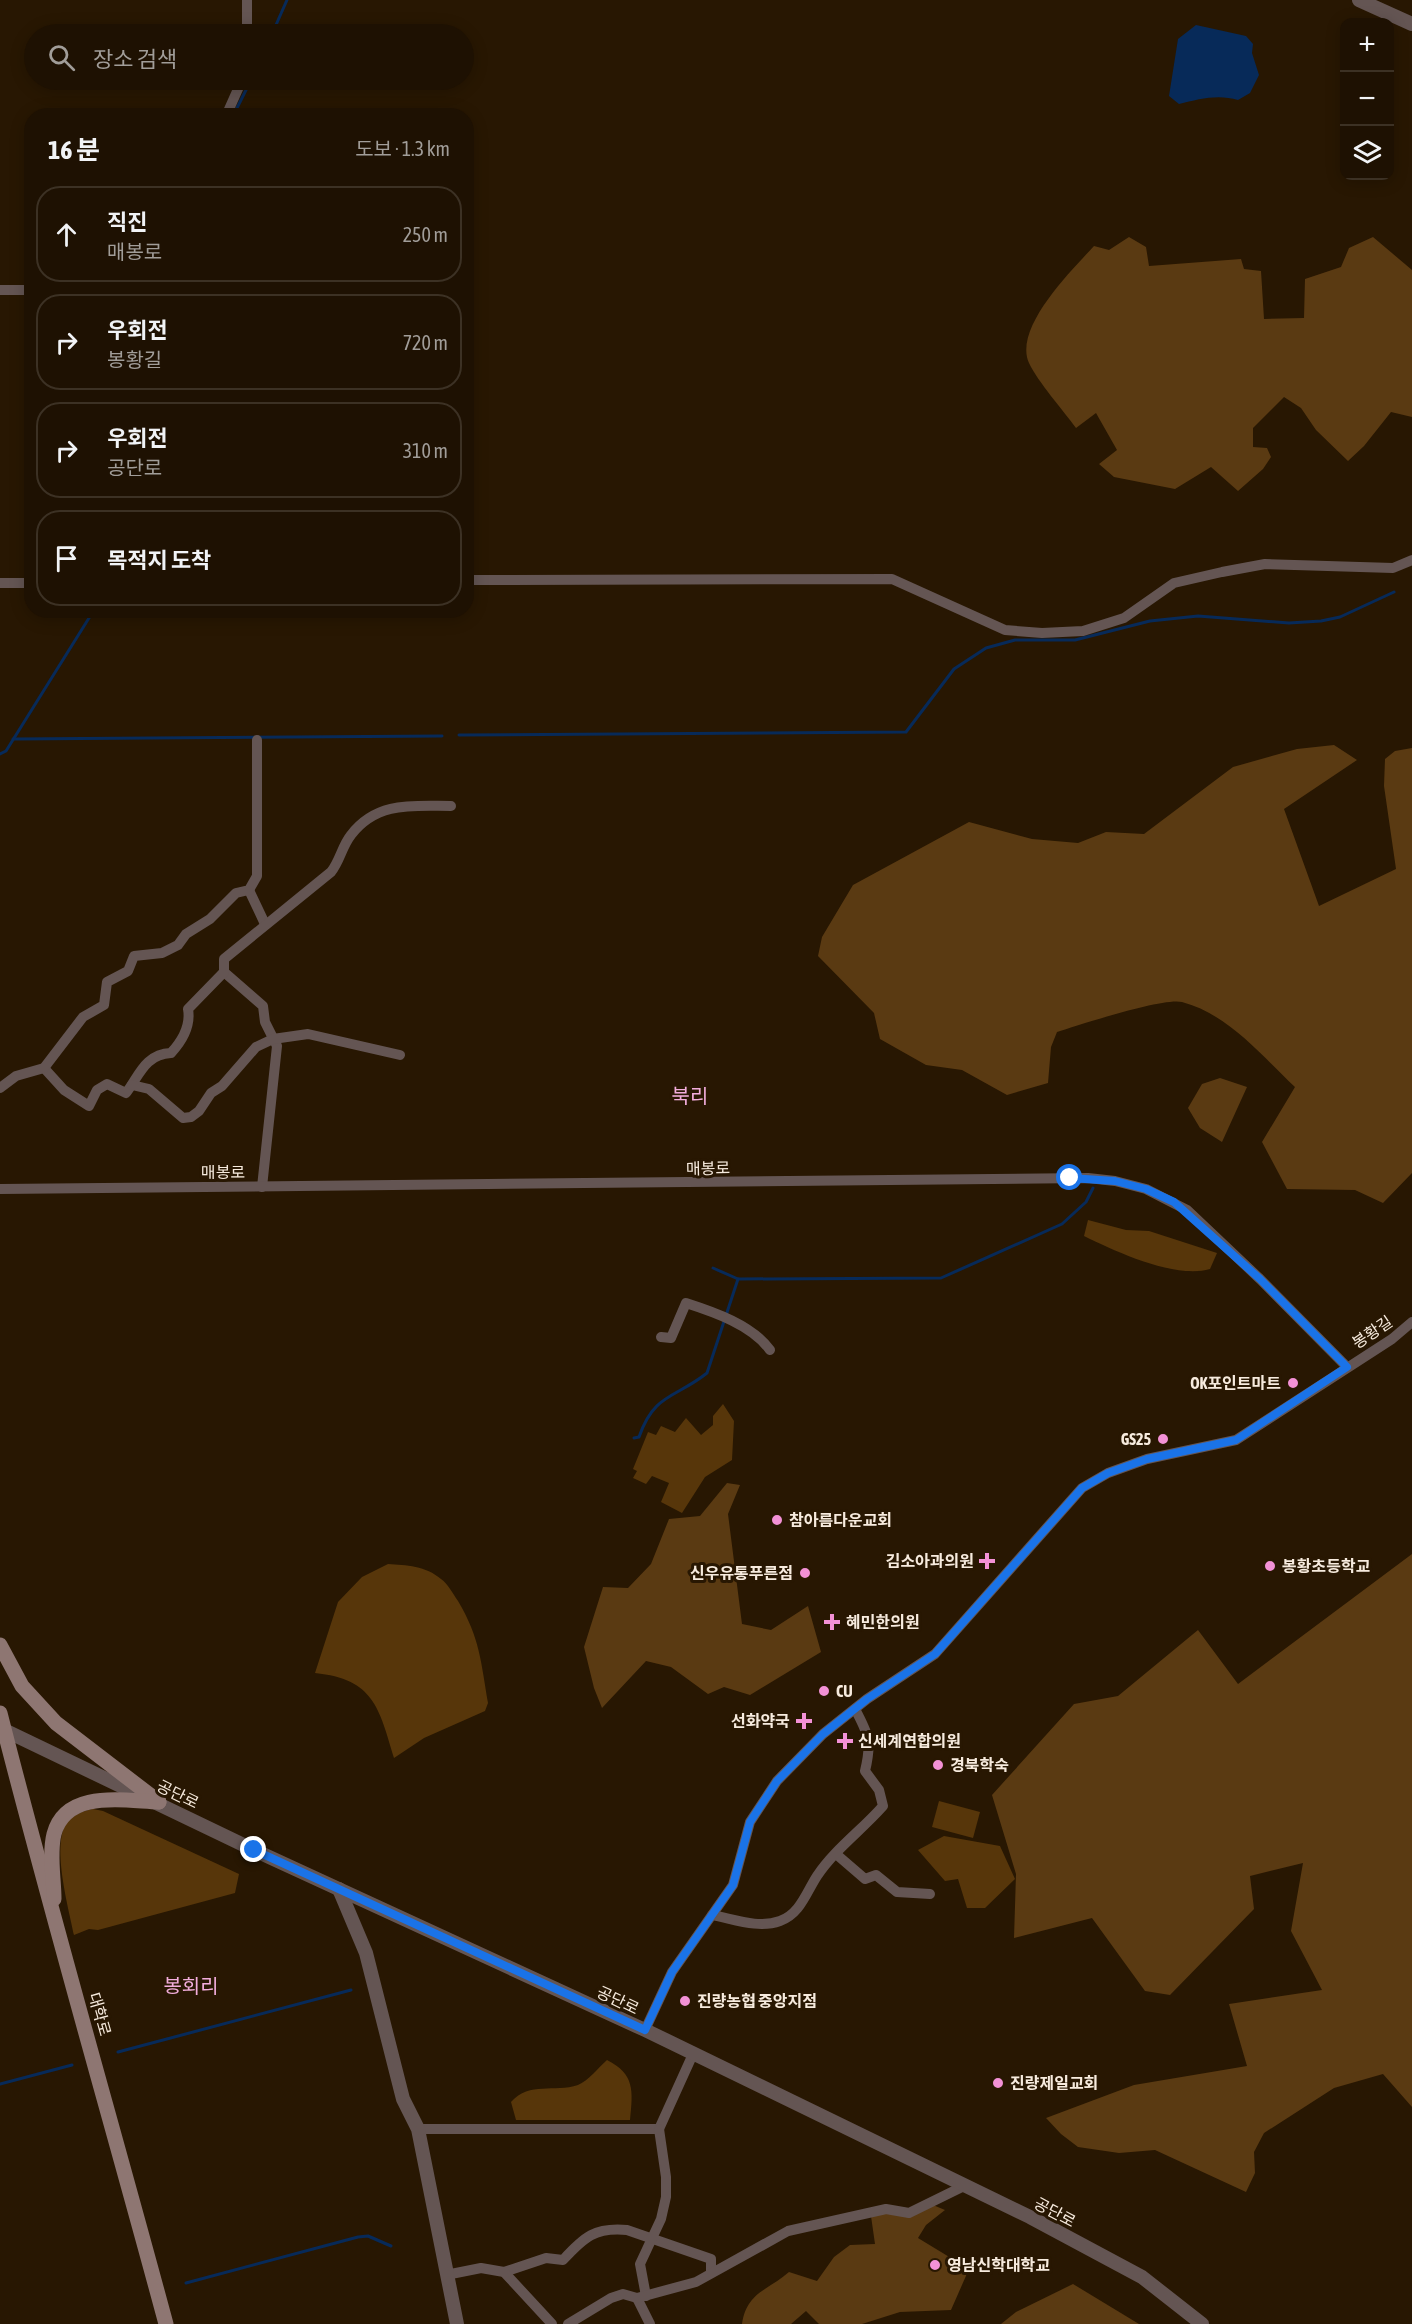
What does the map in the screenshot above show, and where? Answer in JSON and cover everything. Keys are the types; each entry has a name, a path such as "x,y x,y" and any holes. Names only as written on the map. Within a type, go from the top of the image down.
{"main road":[{"path":"0,1645 22,1686 49,1716 72,1738 159,1802"},
{"name":"대학로","path":"0,1713 2,1730 166,2324"},
{"path":"55,1923 53,1836 59,1821 68,1810 84,1803 100,1801 159,1802"}],"street":[{"path":"247,0 247,24"},
{"path":"1359,0 1412,24"},
{"path":"230,108 238,90"},
{"path":"0,290 24,290"},
{"path":"474,580 892,579 1005,630 1042,633 1083,631 1124,618 1174,583 1222,572 1265,564 1393,568 1412,560"},
{"path":"0,583 24,583"},
{"path":"249,890 257,876 257,740"},
{"path":"44,1068 64,1090 89,1106 98,1090 107,1084 126,1093 137,1072 159,1053 171,1053 179,1045 190,1022 188,1009 224,972 224,959 331,872 339,862 350,836 372,814 397,806 451,806"},
{"path":"249,890 265,924"},
{"path":"0,1088 16,1076 44,1068 83,1017 104,1005 107,982 128,971 134,956 162,953 178,945 186,934 210,919 236,892 249,890"},
{"path":"224,972 263,1006 265,1022 277,1046 262,1187"},
{"path":"132,1085 149,1089 183,1118 191,1117 199,1111 211,1093 222,1086 256,1047 273,1039 308,1034 400,1055"},
{"name":"매봉로","path":"0,1189 1101,1179 1146,1189 1187,1210 1260,1279 1347,1367"},
{"path":"666,1338 686,1304 722,1316 762,1340 770,1350"},
{"name":"봉황길","path":"645,2030 672,1972 733,1885 745,1835 758,1807 790,1766 823,1734 855,1709 935,1654 1082,1488 1092,1481 1147,1459 1236,1440 1410,1327"},
{"path":"712,1915 761,1925 779,1922 794,1915 818,1875 883,1806 879,1790 866,1772 870,1748 869,1735 855,1709"},
{"name":"공단로","path":"2,1730 159,1802 254,1850 645,2030 964,2186 1142,2277 1202,2324"},
{"path":"836,1854 865,1879 876,1875 897,1892 930,1894"},
{"path":"339,1889 366,1953 403,2099 417,2129 457,2324"},
{"path":"650,2324 642,2297 640,2264 652,2240 666,2197 666,2177 659,2129 693,2054"},
{"path":"417,2129 659,2129"},
{"path":"568,2324 611,2298 623,2294 642,2297 696,2282 788,2231 886,2209 909,2213 964,2186"},
{"path":"446,2275 481,2268 504,2272 546,2258 563,2260 596,2231 627,2230 711,2259 711,2273"},
{"path":"504,2272 552,2324"}],"shaded area":[{"path":"1129,237 1146,247 1149,266 1241,259 1244,269 1261,271 1264,319 1304,318 1305,279 1341,267 1349,248 1373,237 1412,270 1412,417 1391,412 1364,446 1348,461 1316,430 1301,408 1284,397 1253,428 1253,447 1267,448 1271,457 1263,469 1238,491 1211,467 1175,489 1114,477 1099,464 1117,450 1096,413 1076,428 1033,371 1026,349 1029,333 1047,300 1084,256 1094,246 1109,250"},
{"path":"1334,745 1357,760 1284,809 1319,906 1396,869 1384,786 1385,759 1395,751 1412,748 1412,1173 1383,1203 1355,1190 1287,1189 1262,1142 1295,1087 1243,1037 1199,1008 1182,1002 1158,1004 1121,1012 1057,1032 1051,1047 1048,1083 1007,1095 962,1070 926,1065 880,1039 874,1013 818,956 822,937 853,885 969,822 1032,839 1078,843 1106,832 1144,834 1233,767 1297,749"},
{"path":"1220,1078 1247,1087 1222,1142 1200,1128 1188,1108 1202,1084"},
{"path":"1088,1220 1126,1230 1149,1231 1217,1253 1210,1269 1196,1271 1163,1267 1129,1256 1084,1236"},
{"path":"723,1404 734,1421 732,1460 705,1477 682,1513 661,1502 669,1483 652,1476 646,1484 633,1478 637,1471 633,1469 648,1432 656,1435 661,1426 675,1432 686,1418 701,1435 713,1425 713,1416"},
{"path":"727,1483 740,1485 728,1514 742,1624 771,1630 808,1606 821,1652 750,1695 724,1687 708,1694 671,1667 646,1661 602,1708 594,1688 584,1647 603,1587 628,1588 651,1564 669,1519 700,1516"},
{"path":"1412,1554 1412,2107 1383,2074 1334,2088 1264,2133 1254,2152 1255,2173 1246,2192 1155,2150 1119,2153 1078,2147 1046,2118 1134,2085 1247,2066 1229,2004 1322,1990 1291,1931 1303,1863 1250,1876 1254,1909 1170,1995 1145,1991 1092,1918 1014,1938 1016,1874 992,1795 1074,1704 1118,1696 1198,1630 1238,1684"},
{"path":"388,1564 422,1569 435,1575 448,1586 471,1627 481,1662 488,1703 485,1711 424,1738 394,1758 378,1711 362,1689 335,1676 315,1673 338,1602 362,1577"},
{"path":"939,1801 980,1812 973,1838 932,1827"},
{"path":"93,1809 103,1811 239,1874 235,1893 98,1930 89,1929 74,1935 62,1876 61,1844 63,1831 68,1821 76,1815"},
{"path":"944,1836 1000,1846 1015,1879 985,1908 967,1908 958,1879 945,1881 918,1850"},
{"path":"607,2060 623,2071 630,2084 632,2100 630,2120 516,2120 511,2102 518,2096 534,2090 578,2085"},
{"path":"933,2205 945,2210 926,2225 918,2238 969,2269 951,2310 900,2312 862,2324 819,2324 806,2311 791,2324 742,2324 748,2305 753,2298 789,2272 817,2281 834,2257 850,2245 875,2244 871,2216"},
{"path":"1073,2284 1139,2324 1001,2324 1016,2312"}],"water":[{"path":"1196,25 1246,36 1253,44 1252,53 1259,75 1250,93 1238,100 1216,97 1179,104 1169,96 1178,39"}],"waterway":[{"path":"276,24 287,0"},
{"path":"237,108 246,90"},
{"path":"459,735 906,732 954,669 986,648 1015,640 1075,640 1150,621 1198,616 1289,623 1321,621 1340,617 1394,592"},
{"path":"0,754 6,751 89,618"},
{"path":"13,739 442,736"},
{"path":"713,1268 738,1279 941,1278 1062,1224 1086,1202 1093,1188"},
{"path":"634,1438 639,1437 645,1423 659,1404 707,1373 738,1279"},
{"path":"118,2052 351,1990"},
{"path":"0,2084 72,2065"},
{"path":"186,2283 358,2237 368,2236 391,2246"}],"place":[{"name":"OK포인트마트","path":"1293,1383"},
{"name":"GS25","path":"1163,1439"},
{"name":"참아름다운교회","path":"777,1520"},
{"name":"김소아과의원","path":"987,1561"},
{"name":"봉황초등학교","path":"1270,1566"},
{"name":"신우유통푸른점","path":"805,1573"},
{"name":"혜민한의원","path":"832,1622"},
{"name":"CU","path":"824,1691"},
{"name":"선화약국","path":"804,1721"},
{"name":"신세계연합의원","path":"845,1741"},
{"name":"경북학숙","path":"938,1765"},
{"name":"진량농협 중앙지점","path":"685,2001"},
{"name":"진량제일교회","path":"998,2083"},
{"name":"영남신학대학교","path":"935,2265"}],"district":[{"name":"북리","path":"690,1095"},
{"name":"봉회리","path":"191,1985"}],"route":[{"path":"254,1850 645,2030 672,1972 733,1885 750,1822 777,1781 823,1734 867,1699 920,1667 935,1654 1082,1488 1108,1473 1147,1459 1236,1440 1347,1367 1260,1279 1187,1210 1131,1184 1070,1178"}]}
